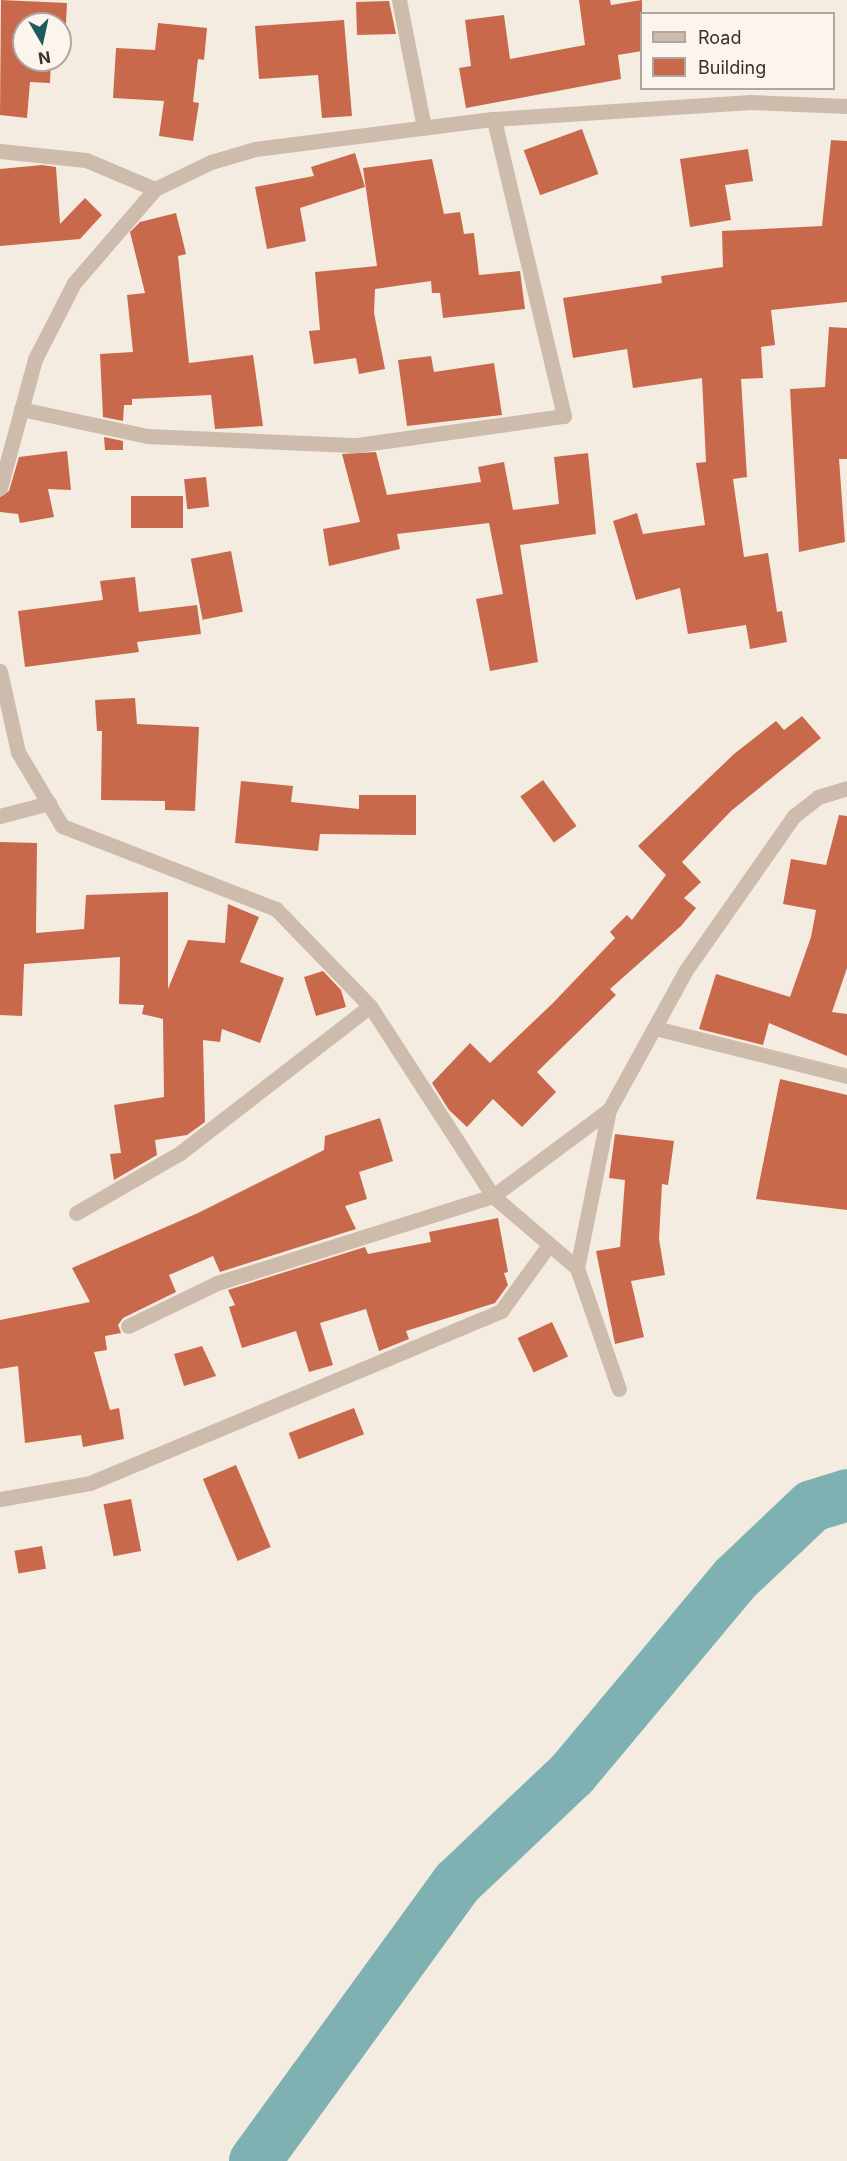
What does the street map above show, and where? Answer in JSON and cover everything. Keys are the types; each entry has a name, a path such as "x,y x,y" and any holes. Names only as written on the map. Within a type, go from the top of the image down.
{"street":[{"path":"399,0 424,128"},
{"path":"0,488 35,359 74,283 155,189 212,162 255,149 494,119 750,102 847,106"},
{"path":"21,409 147,436 357,445 564,416 494,119"},
{"path":"0,151 86,160 155,189"},
{"path":"0,671 18,752 62,826 276,909 370,1006 493,1196 577,1268"},
{"path":"619,1389 577,1268 609,1110 686,970 794,816 818,797 847,788"},
{"path":"0,816 49,803"},
{"path":"76,1213 180,1153 370,1006"},
{"path":"655,1028 847,1076"},
{"path":"128,1326 217,1282 493,1196 609,1110"},
{"path":"0,1499 90,1483 501,1311 549,1245"}],"building":[{"path":"1,0 67,3 67,12 12,12 12,72 50,72 50,83 30,82 27,118 0,115"},
{"path":"579,0 610,0 611,5 642,0 640,51 618,55 621,79 466,108 459,68 471,66 465,20 504,15 510,59 585,45"},
{"path":"389,1 396,34 357,35 356,2"},
{"path":"344,20 352,116 322,118 318,75 259,79 255,26"},
{"path":"158,23 207,28 204,60 198,59 193,102 199,103 193,141 159,136 164,101 113,98 116,48 155,50"},
{"path":"582,129 598,174 540,195 524,150"},
{"path":"831,140 847,141 847,302 771,310 775,345 761,347 763,378 741,379 747,477 733,479 744,557 768,553 777,612 782,611 787,642 750,649 746,625 688,634 680,588 636,600 613,521 637,513 643,534 705,525 696,463 706,462 702,378 633,388 627,349 573,358 563,298 662,283 661,276 723,267 722,231 822,226"},
{"path":"748,149 753,181 725,185 731,220 690,227 680,159"},
{"path":"355,153 365,187 300,208 306,241 267,249 255,187 314,176 311,167"},
{"path":"432,159 444,214 460,212 464,234 474,233 479,275 520,271 525,309 443,318 440,293 432,293 431,281 375,289 374,313 385,369 359,374 356,358 314,364 309,331 320,330 315,272 377,266 363,168"},
{"path":"42,165 56,167 60,224 85,198 102,215 80,239 0,246 0,169"},
{"path":"176,213 186,254 178,256 189,363 253,355 263,426 215,429 211,395 132,399 132,405 124,405 123,421 103,417 100,354 133,352 127,295 145,293 130,232 140,222"},
{"path":"829,327 847,328 847,459 839,459 845,542 799,552 790,389 825,387"},
{"path":"431,356 434,372 494,363 502,415 407,426 398,360"},
{"path":"104,437 123,441 123,450 105,450"},
{"path":"67,451 71,490 48,489 54,517 20,523 18,514 0,512 0,497 9,491 19,457"},
{"path":"376,452 387,495 481,482 478,467 504,462 513,510 559,504 554,457 588,453 596,534 520,545 538,662 490,671 476,599 503,594 489,523 397,534 400,549 329,566 323,529 360,522 342,454"},
{"path":"206,477 209,507 187,509 184,479"},
{"path":"131,496 183,496 183,528 131,528"},
{"path":"231,551 243,612 203,620 191,559"},
{"path":"135,577 139,612 197,605 201,634 137,642 139,652 25,667 18,611 103,600 100,581"},
{"path":"135,698 137,724 199,727 195,811 165,810 165,801 101,800 102,731 97,731 95,700"},
{"path":"802,716 821,738 731,811 682,862 701,882 684,898 696,908 681,926 610,989 616,995 537,1072 556,1092 522,1127 493,1099 467,1127 449,1110 432,1083 470,1043 490,1063 553,1003 615,938 610,932 627,915 632,920 666,875 638,846 734,754 776,721 784,730"},
{"path":"543,780 577,826 554,843 520,796"},
{"path":"241,781 293,786 291,802 359,809 359,795 416,795 416,835 320,834 318,851 235,843"},
{"path":"839,815 847,816 847,968 832,1012 847,1014 847,1056 769,1023 763,1045 699,1029 716,974 790,997 811,937 816,910 783,904 791,859 826,865"},
{"path":"0,842 37,843 36,933 84,929 86,895 168,892 168,989 188,940 225,943 228,904 259,917 240,962 284,978 260,1043 222,1029 220,1042 203,1040 205,1122 187,1135 155,1140 157,1155 114,1180 110,1154 121,1153 114,1105 164,1097 163,1019 142,1014 144,1005 119,1004 120,957 24,964 22,1016 0,1015"},
{"path":"323,971 341,990 346,1007 316,1016 304,977"},
{"path":"780,1079 847,1095 847,1210 756,1199"},
{"path":"380,1118 393,1161 359,1172 367,1199 345,1206 356,1229 220,1272 213,1256 169,1275 176,1292 123,1318 118,1325 121,1333 105,1336 107,1350 94,1352 110,1410 119,1408 124,1439 83,1447 81,1435 25,1443 18,1366 0,1369 0,1320 90,1302 72,1268 198,1213 324,1150 325,1136"},
{"path":"615,1134 674,1141 668,1185 662,1184 659,1239 665,1275 631,1281 644,1337 615,1344 596,1251 620,1247 625,1180 609,1178"},
{"path":"498,1218 508,1272 504,1273 508,1285 495,1303 406,1331 409,1339 379,1351 366,1309 320,1323 333,1365 309,1372 296,1331 242,1348 229,1307 235,1305 228,1290 365,1247 368,1254 431,1242 429,1232"},
{"path":"552,1322 568,1356 534,1372 518,1338"},
{"path":"202,1346 216,1376 184,1386 174,1354"},
{"path":"354,1408 364,1434 299,1459 289,1433"},
{"path":"236,1465 271,1547 238,1561 203,1479"},
{"path":"131,1499 141,1551 114,1556 104,1504"},
{"path":"42,1546 46,1569 18,1574 14,1551"}],"waterway":[{"path":"255,2161 457,1883 572,1774 735,1579 812,1506 847,1495"}]}
